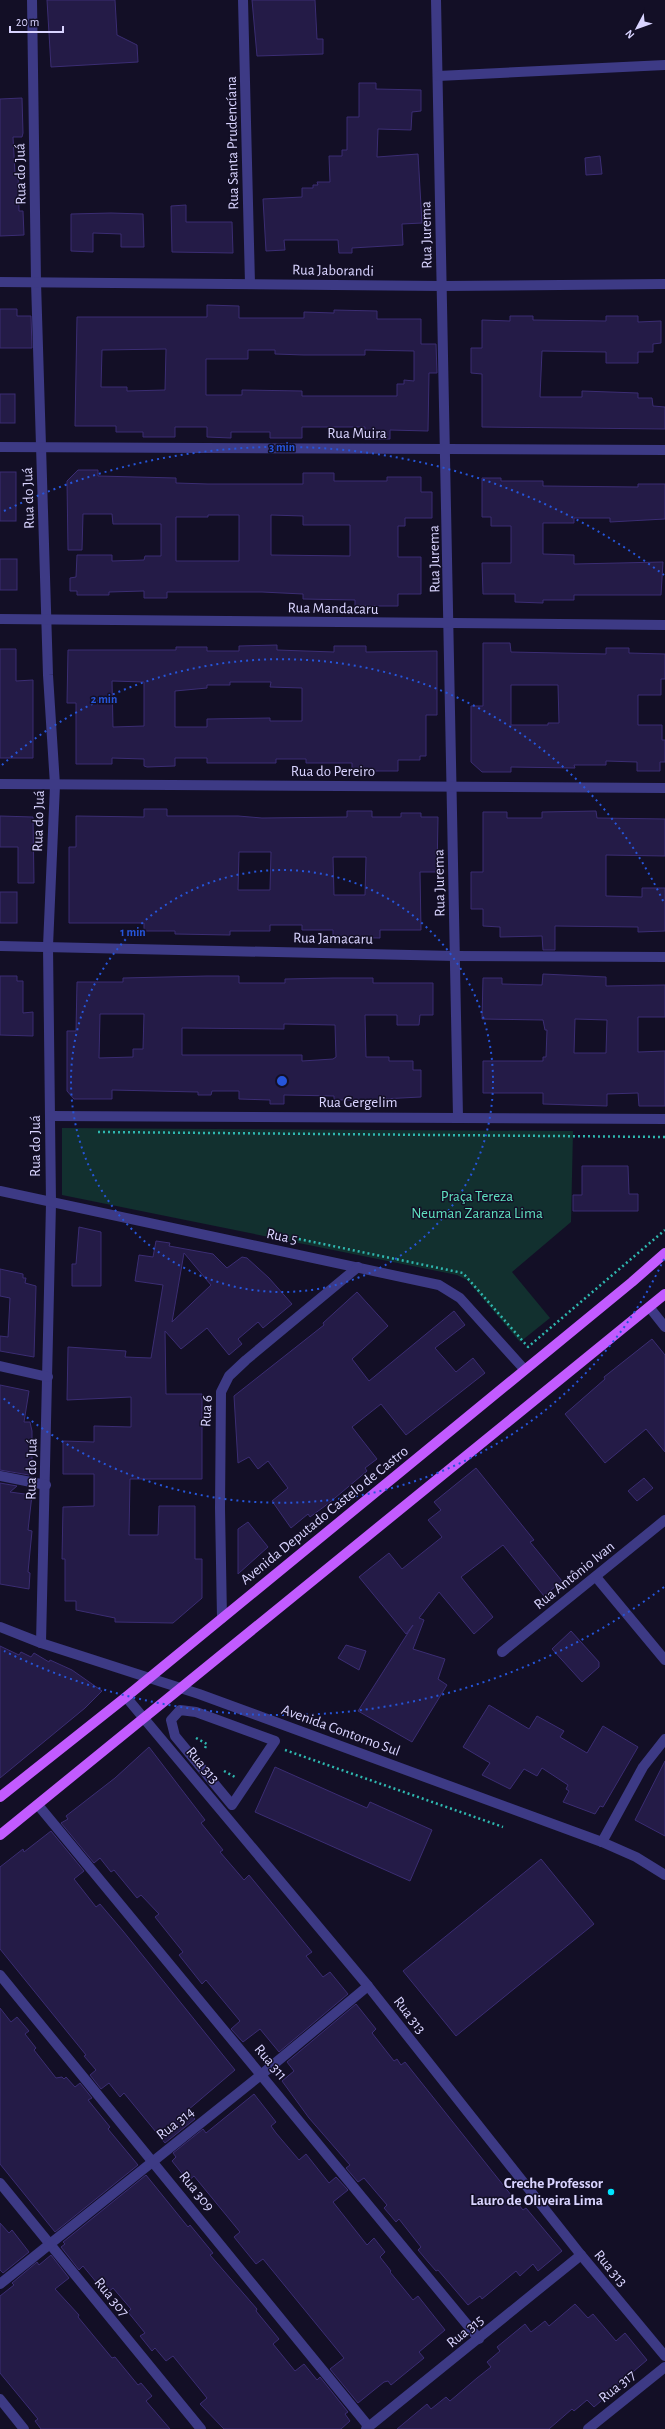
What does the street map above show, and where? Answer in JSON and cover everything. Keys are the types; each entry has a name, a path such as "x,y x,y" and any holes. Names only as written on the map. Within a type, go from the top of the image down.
{"main road":[{"name":"Avenida Deputado Castelo de Castro","path":"0,1797 126,1697 524,1369 632,1282 665,1253"},
{"path":"0,1835 145,1719 567,1372 650,1308 665,1294"}],"street":[{"name":"Rua do Juá","path":"32,0 36,282 46,619 54,785 48,946 51,1203 46,1485 41,1643"},
{"name":"Rua Santa Prudencíana","path":"243,0 250,284"},
{"name":"Rua Jurema","path":"436,0 450,624 458,1117"},
{"path":"438,76 665,66"},
{"name":"Rua Jaborandi","path":"0,282 442,286 665,284"},
{"name":"Rua Muira","path":"0,447 665,450"},
{"name":"Rua Mandacaru","path":"0,619 665,625"},
{"name":"Rua do Pereiro","path":"0,784 665,788"},
{"name":"Rua Jamacaru","path":"0,946 455,956 665,957"},
{"name":"Rua Gergelim","path":"50,1116 665,1119"},
{"name":"Rua 5","path":"0,1191 439,1285 460,1298 524,1369"},
{"name":"Rua 6","path":"222,1618 220,1508 221,1392 228,1376 358,1267"},
{"path":"650,1308 665,1327"},
{"path":"0,1366 48,1377"},
{"path":"0,1476 46,1485"},
{"name":"Rua Antônio Ivan","path":"502,1652 665,1520"},
{"path":"596,1577 665,1660"},
{"name":"Avenida Contorno Sul","path":"0,1627 41,1643 182,1688 602,1842 636,1857 665,1875"},
{"name":"Rua 313","path":"126,1697 368,1986 580,2255 665,2356"},
{"path":"180,1710 196,1712 275,1740 272,1745 232,1806 174,1736 171,1720 180,1710"},
{"path":"602,1842 643,1767 653,1751 665,1739"},
{"name":"Rua 311","path":"38,1804 262,2074 478,2339"},
{"name":"Rua 309","path":"0,1975 153,2160 368,2428"},
{"name":"Rua 314","path":"0,2284 262,2074 368,1986"},
{"name":"Rua 307","path":"0,2183 201,2429"},
{"name":"Rua 315","path":"368,2428 580,2255"},
{"name":"Rua 317","path":"588,2429 665,2367"},
{"path":"0,2399 24,2429"}],"path":[{"path":"90,1132 665,1137"},
{"path":"291,1238 463,1273 528,1347 665,1230"},
{"path":"195,1738 207,1744 202,1754"},
{"path":"272,1745 400,1792 503,1827"},
{"path":"219,1769 239,1780"},
{"path":"400,1792 402,1787"},
{"path":"435,1808 437,1804"}],"green space":[{"name":"Praça Tereza Neuman Zaranza Lima","path":"62,1128 573,1131 571,1222 512,1272 550,1318 520,1342 467,1280 457,1275 62,1195"}],"building":[{"path":"47,0 115,0 117,35 137,45 138,62 51,67"},
{"path":"252,0 315,0 317,39 323,39 323,54 257,56"},
{"path":"359,83 376,83 376,89 421,90 421,111 412,112 411,130 378,129 377,157 418,154 422,223 402,224 403,245 352,248 352,253 339,253 338,240 284,240 285,250 266,251 263,199 302,197 302,188 313,188 313,185 318,185 317,182 330,182 329,156 342,156 342,150 347,150 347,117 359,117"},
{"path":"22,98 23,133 22,137 13,137 15,173 18,173 19,211 23,211 24,235 0,236 0,99"},
{"path":"600,156 602,174 586,175 585,158"},
{"path":"186,205 186,222 232,222 233,253 172,252 171,206"},
{"path":"71,214 143,214 144,247 121,247 121,234 93,233 93,252 71,251"},
{"path":"207,305 239,306 239,318 304,318 304,312 334,313 334,310 377,311 377,319 421,319 421,344 436,344 437,373 429,373 428,431 390,430 390,439 365,439 365,427 302,427 302,438 270,438 270,432 231,432 231,438 207,437 207,427 175,427 175,437 143,437 143,432 116,432 116,426 75,426 77,317 207,317","holes":["166,349 165,390 127,391 127,387 101,387 102,350","248,350 275,350 275,354 304,355 365,355 365,350 414,351 414,381 404,380 404,384 397,384 397,396 302,396 302,391 242,390 242,395 206,395 206,359 248,359"]},
{"path":"0,309 17,309 17,316 31,316 32,348 0,348"},
{"path":"510,316 533,316 533,320 606,321 606,316 638,316 638,322 661,321 661,343 653,344 653,352 638,352 638,363 606,363 606,352 542,351 540,397 582,397 582,391 638,393 638,398 652,398 653,406 665,407 665,429 482,427 482,374 471,373 471,348 482,348 482,320 510,321"},
{"path":"0,394 15,394 15,423 0,423"},
{"path":"78,470 98,470 98,476 176,478 176,483 208,484 303,484 303,473 334,473 334,481 387,481 387,477 421,477 421,492 432,492 432,518 405,518 405,526 398,526 398,557 421,557 421,594 398,594 398,606 355,606 355,600 303,599 303,594 262,592 167,592 167,598 144,598 144,591 109,592 109,595 77,595 77,591 70,591 70,578 76,577 77,555 112,555 112,561 144,560 145,556 161,556 161,524 113,524 112,514 83,514 82,550 68,550 67,481","holes":["208,515 239,515 239,561 176,561 176,517 208,517","271,515 303,516 303,525 350,525 350,556 271,555"]},
{"path":"0,472 16,472 16,521 0,521"},
{"path":"482,478 501,478 501,481 543,481 543,486 638,487 638,484 665,484 665,519 610,522 610,518 574,518 574,523 543,523 543,554 574,555 574,564 663,562 661,595 574,595 574,600 543,600 543,603 515,602 515,594 483,594 482,563 511,563 511,526 491,526 491,517 482,517"},
{"path":"0,559 17,559 17,590 0,590"},
{"path":"483,643 510,643 511,652 606,654 606,648 629,648 629,653 665,654 665,679 661,679 661,695 638,695 638,725 662,725 662,740 665,740 665,762 660,762 660,771 637,771 637,762 606,761 606,765 574,765 575,768 511,767 511,772 482,772 471,762 471,706 483,706","holes":["511,685 558,685 559,723 548,723 548,725 511,725"]},
{"path":"277,645 277,650 334,652 334,646 366,646 366,652 437,651 437,715 426,715 426,756 420,756 420,760 398,760 398,771 352,771 352,763 306,763 306,759 276,759 276,763 207,763 207,758 175,758 175,766 147,767 144,766 144,759 112,758 112,764 76,764 76,703 67,703 68,650 176,650 176,647 207,647 207,651 239,651 239,646","holes":["112,681 144,682 144,726 113,727","230,682 271,682 270,687 302,688 302,721 270,721 270,718 207,719 207,727 175,727 175,691 207,688 207,685 230,685"]},
{"path":"0,649 16,649 16,681 33,680 33,758 0,758"},
{"path":"144,809 167,809 167,816 238,816 262,818 347,817 347,811 372,811 372,817 401,817 401,813 421,813 421,817 438,817 437,872 420,872 421,930 380,930 380,938 333,937 333,930 302,930 302,925 270,925 270,931 230,931 230,935 175,934 175,931 144,931 144,923 69,923 69,847 76,847 76,816 144,817","holes":["239,852 271,852 270,890 238,890","333,857 366,857 365,895 334,895"]},
{"path":"596,811 597,818 665,819 665,856 606,855 606,896 642,897 642,888 665,888 665,931 638,932 638,927 555,926 555,950 543,950 542,936 500,937 500,927 483,926 483,909 471,909 471,872 483,872 483,812 507,812 507,818 542,818 542,812"},
{"path":"0,816 33,817 34,883 18,883 18,847 0,847"},
{"path":"0,892 17,892 17,923 0,923"},
{"path":"543,974 606,977 606,986 665,985 665,1017 638,1017 638,1052 665,1051 665,1106 639,1106 638,1093 607,1094 607,1106 543,1104 543,1093 483,1093 483,1061 543,1061 543,1057 546,1057 547,1030 545,1030 543,1020 482,1019 483,978 502,978 502,984 542,985","holes":["575,1019 607,1020 606,1053 574,1053"]},
{"path":"0,976 17,976 17,981 23,981 23,1013 33,1012 33,1036 0,1035"},
{"path":"239,976 239,983 285,983 285,979 373,978 373,983 433,983 433,1015 420,1015 419,1025 397,1025 397,1015 365,1015 366,1057 389,1057 389,1061 413,1061 413,1070 421,1070 421,1097 381,1099 381,1105 367,1105 367,1100 334,1100 334,1096 284,1095 284,1104 270,1104 270,1100 239,1099 239,1091 212,1091 211,1095 198,1095 198,1092 112,1090 112,1099 74,1099 67,1091 67,1031 76,1031 77,982 123,982 123,978","holes":["100,1014 144,1014 143,1049 133,1049 133,1057 99,1058","284,1024 335,1025 336,1057 333,1059 302,1061 302,1055 182,1055 182,1028 284,1029"]},
{"path":"582,1166 628,1166 629,1194 638,1194 638,1211 573,1211 573,1195 582,1195"},
{"path":"79,1227 101,1232 101,1286 72,1286 72,1264 76,1264"},
{"path":"156,1241 170,1243 169,1246 213,1254 227,1268 242,1257 247,1258 269,1278 292,1304 263,1328 258,1322 238,1339 242,1344 229,1355 207,1328 181,1349 165,1331 166,1394 202,1394 202,1479 130,1479 129,1535 158,1535 159,1506 195,1506 195,1559 202,1559 202,1598 173,1623 115,1622 115,1618 76,1610 76,1601 65,1601 65,1559 62,1559 63,1507 94,1506 94,1474 63,1474 63,1441 94,1442 94,1426 131,1427 131,1397 67,1400 68,1347 126,1351 125,1357 151,1358 163,1285 135,1281 139,1255 153,1257","holes":["184,1253 211,1285 172,1322"]},
{"path":"0,1269 23,1274 23,1278 26,1278 25,1283 36,1286 34,1357 0,1351 0,1336 8,1337 10,1298 0,1296"},
{"path":"357,1292 388,1326 352,1359 369,1381 454,1311 465,1325 435,1348 456,1372 473,1358 485,1373 406,1435 381,1404 352,1427 377,1459 365,1468 367,1471 329,1503 310,1517 308,1514 291,1528 272,1501 288,1488 268,1461 258,1469 249,1457 238,1463 234,1396 324,1325 323,1323"},
{"path":"652,1339 665,1355 665,1452 646,1429 605,1463 565,1414 605,1379 604,1377"},
{"path":"0,1385 29,1391 24,1422 30,1422 32,1431 32,1472 29,1475 0,1470"},
{"path":"476,1468 534,1540 530,1542 562,1581 544,1596 503,1545 461,1577 493,1617 474,1634 439,1592 419,1618 424,1620 413,1649 445,1659 438,1679 447,1685 412,1742 358,1711 413,1625 406,1634 359,1577 389,1553 402,1569 442,1537 428,1520 441,1510 434,1502"},
{"path":"644,1478 653,1488 637,1501 628,1491"},
{"path":"0,1483 17,1486 10,1492 32,1495 28,1530 32,1531 28,1572 30,1573 29,1589 0,1584"},
{"path":"248,1522 268,1547 238,1574 238,1529"},
{"path":"571,1631 599,1662 599,1667 582,1682 552,1649"},
{"path":"346,1645 366,1651 359,1670 338,1658"},
{"path":"0,1646 19,1655 21,1652 31,1657 34,1653 49,1662 50,1660 72,1670 102,1691 85,1708 0,1778"},
{"path":"489,1705 529,1729 537,1716 564,1731 560,1737 587,1753 603,1726 638,1747 603,1807 600,1806 595,1814 563,1802 569,1791 566,1789 568,1785 542,1768 537,1776 524,1769 510,1789 482,1775 490,1763 463,1747"},
{"path":"149,1747 205,1820 201,1823 223,1850 220,1852 244,1880 249,1875 312,1952 306,1956 323,1977 330,1972 348,1994 279,2052 260,2029 243,2042 231,2029 240,2021 206,1980 202,1984 179,1955 183,1952 155,1917 159,1914 141,1895 137,1898 114,1870 111,1872 100,1858 94,1863 61,1823 68,1819 66,1816 115,1778"},
{"path":"665,1761 665,1836 635,1820"},
{"path":"275,1767 367,1808 370,1802 432,1830 410,1881 255,1812"},
{"path":"51,1831 84,1871 74,1879 96,1907 100,1904 123,1931 235,2070 188,2110 195,2119 165,2143 124,2093 120,2097 109,2083 101,2089 90,2075 96,2070 84,2056 86,2055 0,1949 0,1867 23,1849 24,1852"},
{"path":"541,1859 594,1924 456,2036 403,1971"},
{"path":"356,2004 376,2029 372,2033 394,2061 397,2059 401,2065 405,2062 523,2210 526,2208 562,2251 538,2271 533,2264 520,2276 516,2271 482,2299 480,2296 468,2305 438,2270 436,2271 418,2250 421,2247 399,2219 396,2222 384,2208 387,2205 364,2178 358,2182 346,2168 350,2165 309,2118 282,2081 294,2071 287,2062"},
{"path":"0,2008 11,2022 17,2017 29,2031 25,2034 36,2048 34,2050 56,2078 62,2077 64,2079 66,2077 75,2087 80,2083 92,2098 88,2100 110,2127 108,2129 138,2165 55,2232 0,2164"},
{"path":"254,2094 276,2122 271,2126 299,2160 306,2154 329,2183 336,2177 348,2190 333,2202 367,2245 374,2238 385,2252 380,2257 391,2271 390,2272 413,2300 418,2296 445,2330 419,2352 424,2358 391,2385 388,2381 384,2382 358,2403 330,2369 344,2358 263,2259 256,2264 234,2237 240,2232 194,2176 188,2181 172,2161 176,2157 173,2153 203,2129 206,2133"},
{"path":"146,2175 188,2227 190,2225 213,2253 210,2255 257,2309 256,2311 279,2339 273,2344 295,2371 304,2364 317,2380 320,2377 348,2412 345,2414 350,2421 341,2429 224,2429 200,2404 207,2398 173,2356 166,2361 155,2348 152,2351 140,2336 145,2333 128,2312 131,2309 113,2288 106,2294 83,2266 79,2270 61,2247 65,2244 63,2242"},
{"path":"0,2223 9,2233 12,2230 29,2252 3,2273 0,2270"},
{"path":"51,2255 69,2278 55,2289 79,2315 78,2317 112,2358 115,2357 138,2385 141,2383 152,2396 146,2401 170,2429 41,2429 35,2421 38,2419 0,2373 0,2296 14,2285 12,2283 37,2262 39,2265"},
{"path":"575,2304 588,2318 593,2314 616,2341 625,2333 647,2360 594,2407 587,2400 574,2411 572,2409 549,2429 397,2429 427,2404 431,2409 446,2397 450,2401 491,2367 487,2362 500,2351 497,2347 525,2324 531,2332 545,2321 549,2326"}],"place":[{"name":"Creche Professor Lauro de Oliveira Lima","path":"611,2192"}]}
